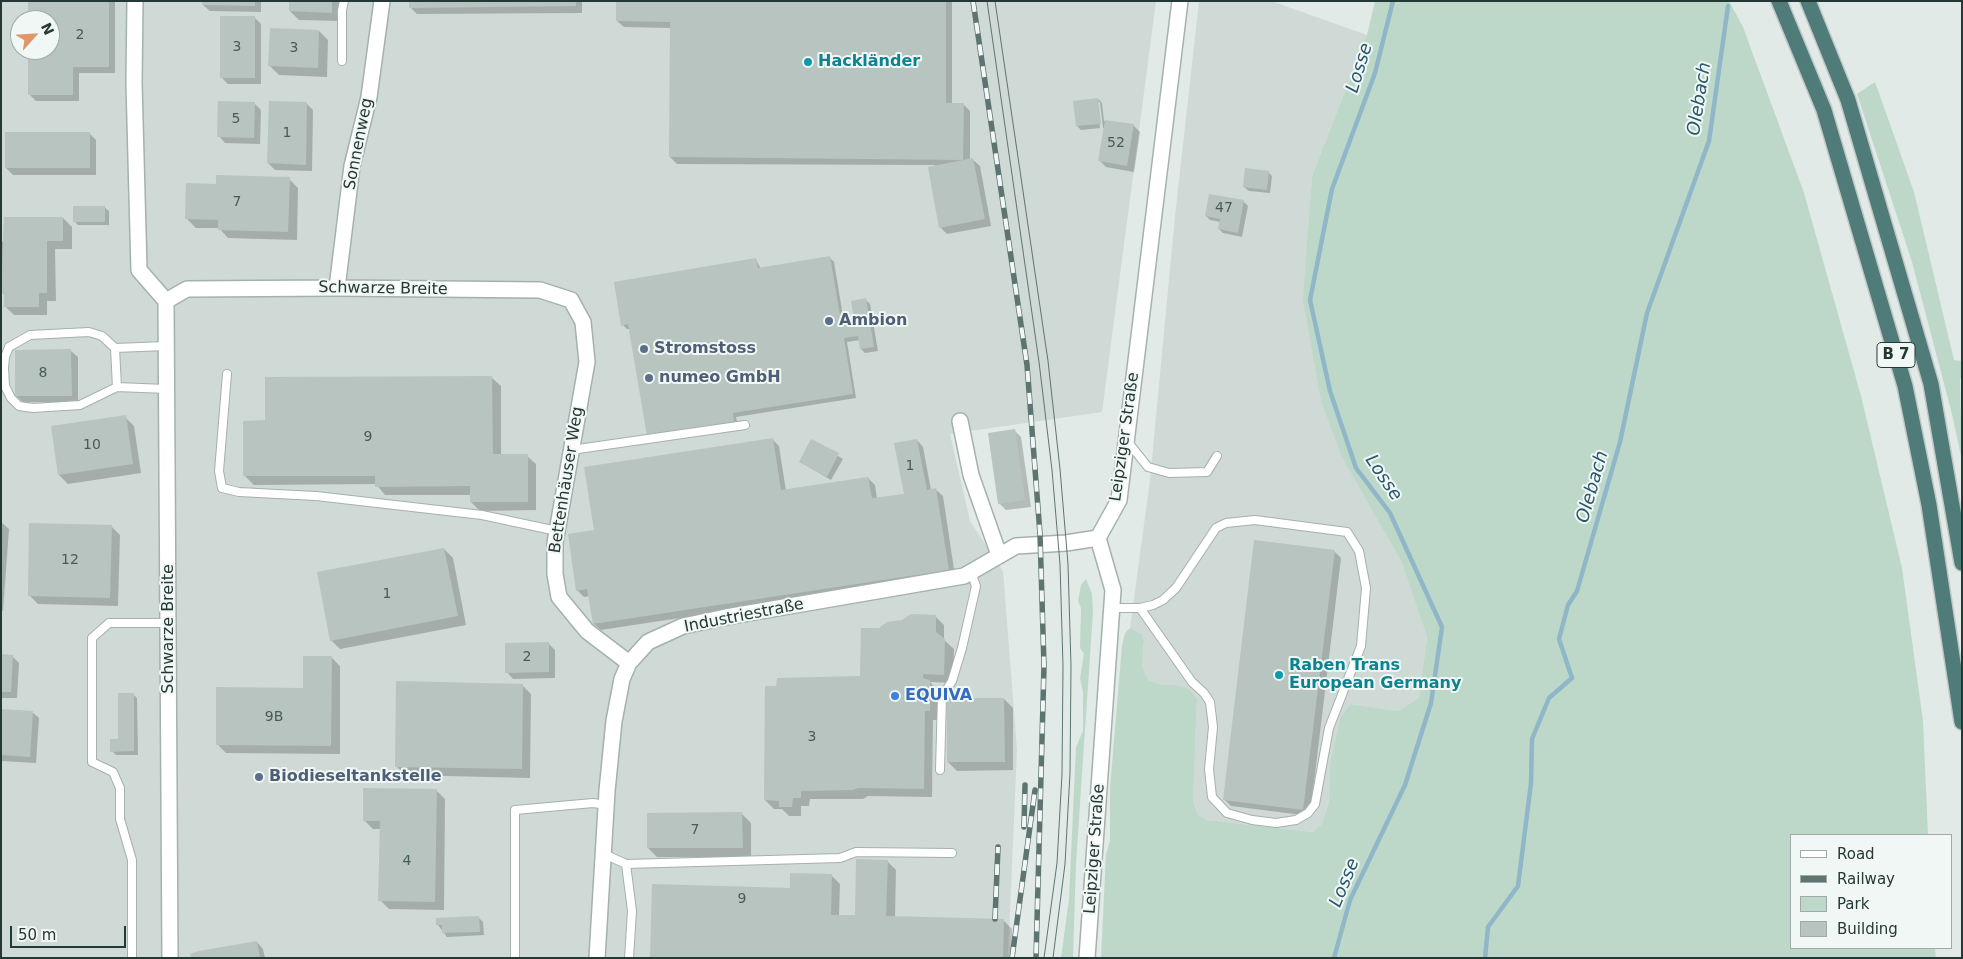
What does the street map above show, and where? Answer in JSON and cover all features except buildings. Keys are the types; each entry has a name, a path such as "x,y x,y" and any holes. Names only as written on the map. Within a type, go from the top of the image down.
{"highway":[{"name":"B 7","path":"1779,1 1824,110 1905,386 1930,505 1962,722"},
{"name":"B 7","path":"1808,1 1848,100 1931,384 1962,563"}],"street":[{"path":"136,1 134,84 139,270 166,301"},
{"name":"Sonnenweg","path":"336,288 352,166 369,97 382,1"},
{"name":"Leipziger Straße","path":"1087,958 1112,590 1098,538 1119,500 1180,1"},
{"name":"Schwarze Breite","path":"170,958 166,301 188,289 336,288 540,290 571,300"},
{"name":"Bettenhäuser Weg","path":"571,300 583,322 587,362 557,531 555,574 559,597 587,631 629,663"},
{"path":"960,421 971,475 998,555"},
{"name":"Industriestraße","path":"597,958 606,805 614,721 622,679 629,663 648,642 683,626 726,617 964,576 1016,546 1098,538"}],"lane":[{"path":"342,61 342,10 344,1"},
{"path":"117,387 115,348 102,336 89,332 30,334 10,347 5,357 5,386 10,398 19,406 80,405 117,387 166,389"},
{"path":"115,348 166,346"},
{"path":"227,374 219,471 222,488 239,492 316,496 482,515 557,531"},
{"path":"571,450 745,425"},
{"path":"1126,440 1148,467 1169,473 1207,472 1216,456"},
{"path":"1111,608 1140,608 1164,600 1176,588 1216,528 1226,523 1255,520 1347,532 1359,550 1366,588 1361,646 1329,728 1315,804 1308,813 1296,820 1276,823 1252,820 1226,813 1212,797 1209,769 1213,727 1210,702 1204,693 1192,682 1140,608"},
{"path":"940,770 942,697 952,681 962,648 976,586 971,572"},
{"path":"132,958 132,860 120,819 120,788 113,772 92,762 92,638 109,623 169,623"},
{"path":"515,958 516,810 593,803 606,805"},
{"path":"604,854 626,864 840,858 856,852 952,853"},
{"path":"626,864 632,911 629,958"}],"shaded area":[{"path":"1,1 1156,1 1102,412 950,434 970,521 1003,571 1017,750 1008,958 1,958"},
{"path":"1199,1 1271,1 1367,35 1312,176 1308,236 1342,455 1402,563 1427,637 1419,698 1398,711 1350,704 1340,718 1330,763 1329,802 1322,824 1313,832 1207,820 1198,815 1193,802 1197,699 1175,685 1161,685 1148,680 1142,668 1144,640 1142,634 1130,628 1150,480 1175,216"}],"green space":[{"path":"1375,1 1729,1 1743,27 1804,193 1861,396 1902,568 1923,721 1928,834 1790,834 1790,949 1935,949 1936,958 1101,958 1106,854 1110,841 1110,788 1122,645 1125,633 1130,628 1142,634 1144,640 1142,667 1148,680 1161,685 1175,685 1189,689 1197,699 1193,802 1198,815 1207,820 1313,832 1322,824 1329,802 1330,763 1340,718 1350,704 1398,711 1419,698 1427,637 1402,563 1341,455 1321,400 1303,299 1312,176 1367,35"},
{"path":"1875,82 1914,192 1954,360 1962,361 1962,379 1960,379 1962,461 1952,414 1912,262 1857,94"},
{"path":"1086,579 1092,594 1093,612 1076,863 1073,958 1061,958 1069,899 1076,747 1083,731 1083,692 1080,678 1084,654 1080,648 1081,608 1078,601 1081,585"}],"waterway":[{"name":"Losse","path":"1334,958 1350,900 1405,785 1431,703 1442,627 1390,513 1356,468 1330,391 1310,300 1332,189 1375,73 1393,1"},
{"name":"Olebach","path":"1485,958 1488,927 1518,886 1531,783 1532,739 1549,698 1572,678 1559,639 1568,605 1577,591 1620,442 1647,313 1709,141 1728,6"}],"tram line":[{"path":"987,1 1039,362 1052,470 1060,564 1063,666 1062,774 1057,863 1044,958"},
{"path":"995,1 1048,361 1068,564 1071,666 1070,773 1065,864 1053,958"}],"railway":[{"path":"973,1 1027,365 1040,534 1044,666 1036,958"},
{"path":"1024,827 1025,785"},
{"path":"1012,958 1035,790"},
{"path":"995,919 998,847"}],"place":[{"name":"Hackländer","path":"808,62"},
{"name":"Ambion","path":"829,321"},
{"name":"Stromstoss","path":"644,349"},
{"name":"numeo GmbH","path":"649,378"},
{"name":"Raben Trans European Germany","path":"1279,675"},
{"name":"EQUIVA","path":"895,696"},
{"name":"Biodieseltankstelle","path":"259,777"}]}
